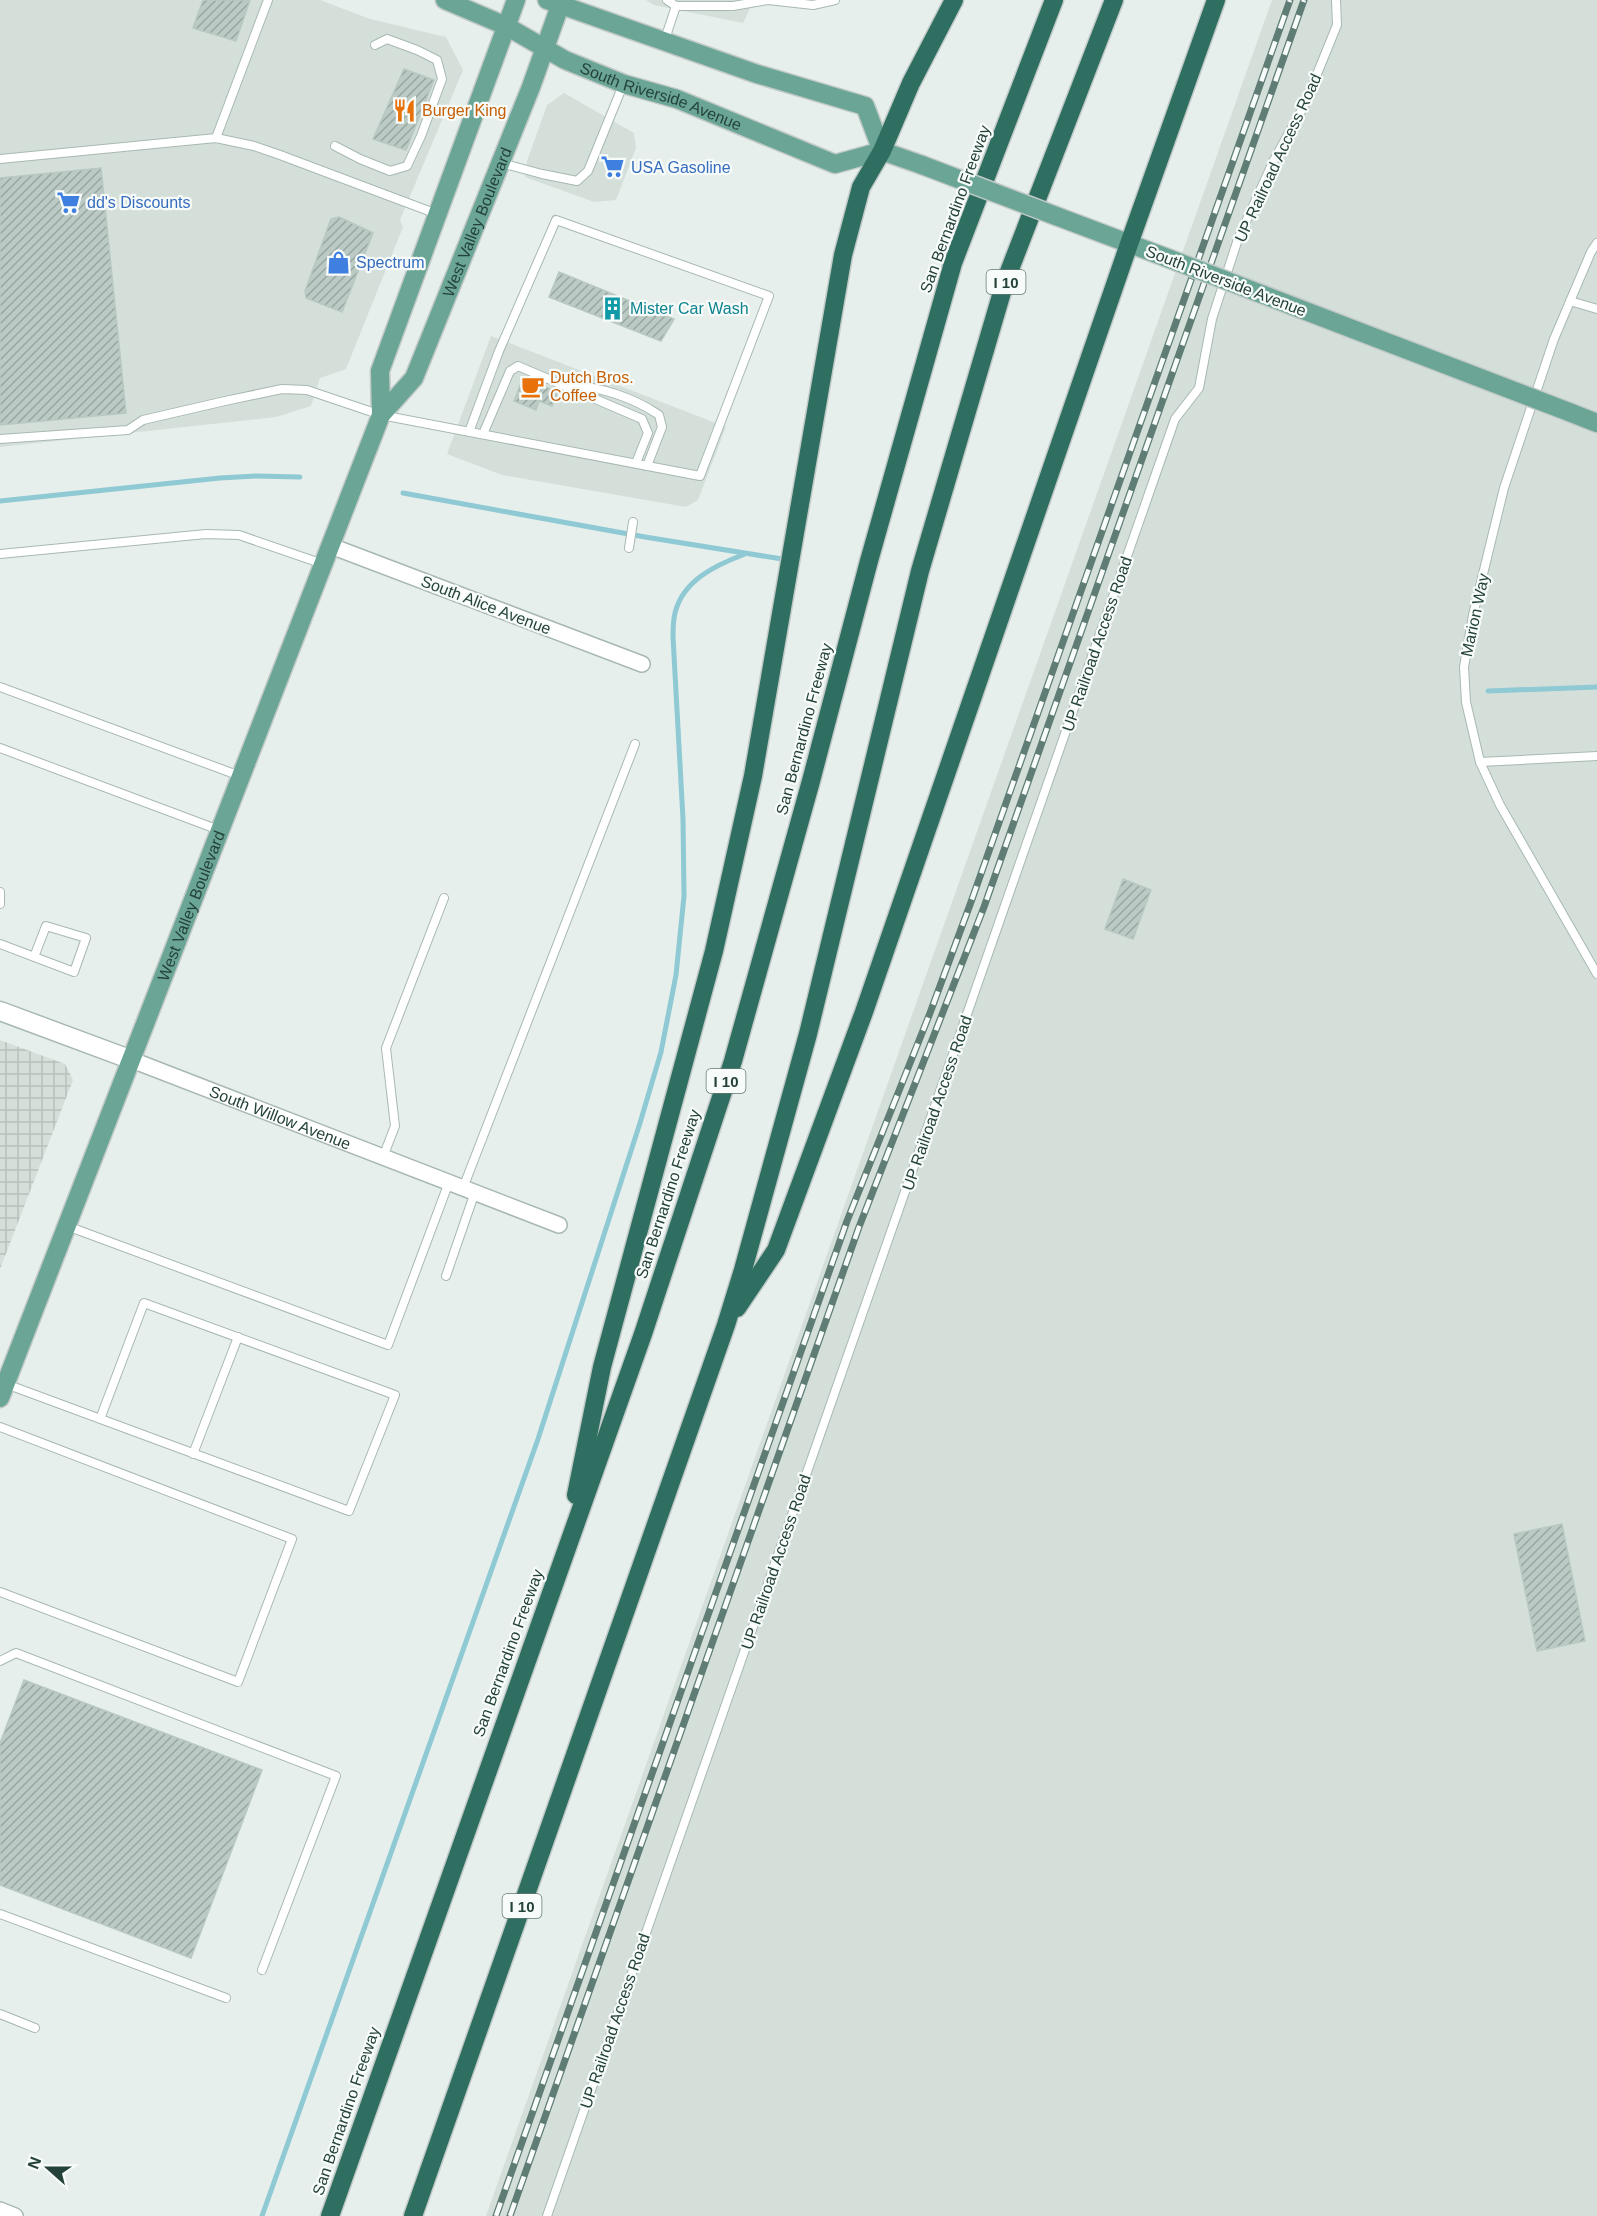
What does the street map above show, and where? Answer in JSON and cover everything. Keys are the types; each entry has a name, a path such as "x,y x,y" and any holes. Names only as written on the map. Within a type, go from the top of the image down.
{"highway":[{"path":"562,1561 602,1366 714,951 753,776 843,255 861,187 882,151 911,82 954,0"},
{"name":"San Bernardino Freeway","path":"330,2216 643,1334 733,1061 869,561 953,264 1054,0"},
{"name":"I 10","path":"413,2216 726,1325 808,1034 920,571 1005,282 1114,0"},
{"path":"726,1325 776,1250 864,1012 1129,244 1216,0"}],"main road":[{"name":"South Riverside Avenue","path":"445,0 506,26 565,60 624,84 677,99 835,164 882,151 1597,423"},
{"name":"West Valley Boulevard","path":"381,415 380,370 515,4"},
{"name":"West Valley Boulevard","path":"3,1391 381,415 414,378 545,49 556,6"},
{"path":"556,6 757,74 865,106 882,151"}],"street":[{"name":"South Alice Avenue","path":"331,546 642,664"},
{"name":"South Willow Avenue","path":"0,1011 560,1224"},
{"path":"0,2211 15,2216"}],"lane":[{"path":"216,138 268,0"},
{"path":"667,0 676,6 768,0 813,5 835,0"},
{"name":"UP Railroad Access Road","path":"547,2216 1168,439 1176,419 1199,388 1212,319 1238,239 1274,160 1304,106 1321,66 1337,25 1336,0"},
{"path":"664,42 676,6"},
{"path":"335,146 390,171 407,166 421,136 442,79 437,60 387,39 375,45"},
{"path":"501,163 577,181 588,171 624,84"},
{"path":"0,159 216,138 254,146 437,214"},
{"path":"0,439 128,430 143,420 282,389 307,390 381,415 700,476 769,296 556,220 499,351 470,432"},
{"name":"Marion Way","path":"1597,243 1554,339 1504,488 1473,615 1464,667 1466,702 1480,762 1500,806 1597,974"},
{"path":"1570,301 1597,309"},
{"path":"483,434 510,371 518,366 642,419 648,433 636,463"},
{"path":"568,386 590,386 646,406 659,415 662,427 647,466"},
{"path":"629,548 633,522"},
{"path":"0,554 206,534 239,535 324,564"},
{"path":"0,687 241,777"},
{"path":"67,1226 388,1345 462,1187 635,744"},
{"path":"0,747 220,830"},
{"path":"1480,762 1597,756"},
{"path":"0,892 0,904"},
{"path":"382,1157 395,1126 386,1048 444,898"},
{"path":"0,944 34,957 74,972 86,938 46,926 34,957"},
{"path":"446,1276 462,1187"},
{"path":"3,1391 100,1419 349,1512 395,1395 144,1303 100,1419"},
{"path":"193,1454 238,1337"},
{"path":"0,1427 292,1539 238,1682 0,1592"},
{"path":"0,1661 16,1653 336,1776 262,1970"},
{"path":"0,1914 226,1998"},
{"path":"0,2014 35,2028"}],"shaded area":[{"path":"0,0 320,0 370,19 446,37 463,70 400,220 403,227 346,369 320,378 311,406 276,417 0,447"},
{"path":"646,0 754,0 743,23 654,5"},
{"path":"1272,0 1597,0 1597,2216 486,2216"},
{"path":"564,93 634,133 636,148 616,200 594,202 525,177 527,161 547,105"},
{"path":"491,336 726,427 698,500 686,507 502,475 447,454"},
{"path":"0,1040 65,1064 73,1080 0,1269"}],"building":[{"path":"203,0 250,0 236,41 193,28"},
{"name":"Burger King","path":"404,69 434,80 406,150 373,139"},
{"path":"101,168 126,413 0,425 0,178"},
{"name":"Spectrum","path":"339,217 373,233 342,312 306,298 305,291 331,219"},
{"name":"Mister Car Wash","path":"559,272 674,319 661,341 549,297"},
{"name":"Dutch Bros. Coffee","path":"523,378 558,392 552,406 539,401 536,410 514,401"},
{"path":"1123,879 1151,890 1133,939 1105,929"},
{"path":"1562,1524 1585,1641 1537,1651 1514,1534"},
{"path":"24,1680 262,1770 191,1958 0,1885 0,1743"}],"waterway":[{"path":"0,501 220,478 300,477"},
{"path":"403,493 645,537 782,559"},
{"path":"262,2216 538,1439 661,1052 676,975 684,896 674,616 685,591 702,575 745,554"},
{"path":"1488,691 1597,687"}],"railway":[{"path":"496,2216 847,1221 930,1013 971,902 1290,0"},
{"path":"510,2216 859,1227 984,907 1304,0"}],"place":[{"name":"Burger King","path":"404,110"},
{"name":"USA Gasoline","path":"613,167"},
{"name":"dd's Discounts","path":"69,202"},
{"name":"Spectrum","path":"338,262"},
{"name":"Mister Car Wash","path":"612,308"},
{"name":"Dutch Bros. Coffee","path":"532,386"}]}
